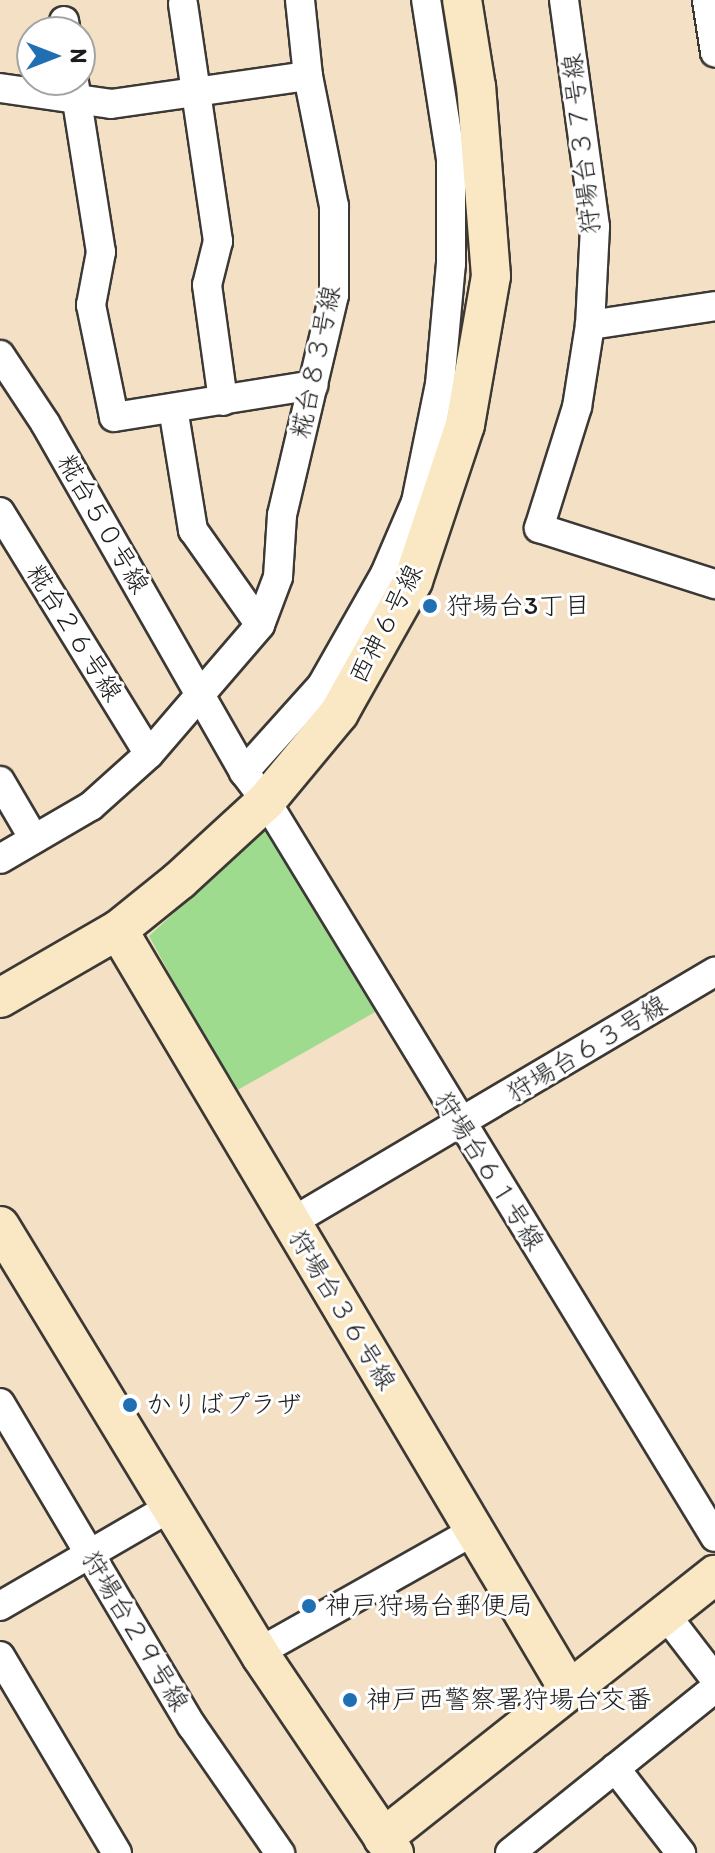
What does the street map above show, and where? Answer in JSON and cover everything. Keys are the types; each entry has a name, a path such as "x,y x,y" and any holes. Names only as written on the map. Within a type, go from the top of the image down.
{"street":[{"name":"糀台８３号線","path":"0,859 91,806 149,754 260,625 278,577 282,515 334,295 334,206 308,76 300,0"},
{"path":"255,787 322,685 385,574 416,502 440,384 451,264 451,159 426,0"},
{"name":"西神６号線","path":"0,998 118,930 180,880 255,787 339,713 413,581 465,425 491,276 476,87 462,0"},
{"name":"狩場台３７号線","path":"564,0 595,227 590,325 577,407 539,528 715,584"},
{"path":"707,0 715,52"},
{"path":"183,4 218,241 207,285 223,401"},
{"path":"90,96 111,104 308,76"},
{"path":"76,96 101,252 91,305 114,417 313,385"},
{"path":"590,325 715,306"},
{"name":"糀台５０号線","path":"0,355 45,423 255,787"},
{"path":"173,408 193,530 260,625"},
{"name":"糀台２６号線","path":"0,512 149,754"},
{"path":"0,781 34,839"},
{"name":"狩場台６１号線","path":"255,787 715,1537"},
{"name":"狩場台３６号線","path":"118,930 569,1690"},
{"name":"狩場台６３号線","path":"290,1223 715,972"},
{"path":"0,1226 259,1652 388,1845 569,1690 715,1575"},
{"name":"狩場台２９号線","path":"0,1403 192,1726 280,1853"},
{"path":"0,1606 169,1508"},
{"path":"259,1652 474,1531"},
{"path":"665,1614 715,1679"},
{"path":"0,1656 117,1853"},
{"path":"510,1853 715,1688"},
{"path":"615,1768 681,1853"}],"green space":[{"path":"266,828 377,1011 234,1092 149,936"}],"place":[{"name":"狩場台3丁目","path":"430,606"},
{"name":"かりばプラザ","path":"130,1405"},
{"name":"神戸狩場台郵便局","path":"309,1606"},
{"name":"神戸西警察署狩場台交番","path":"350,1700"}]}
